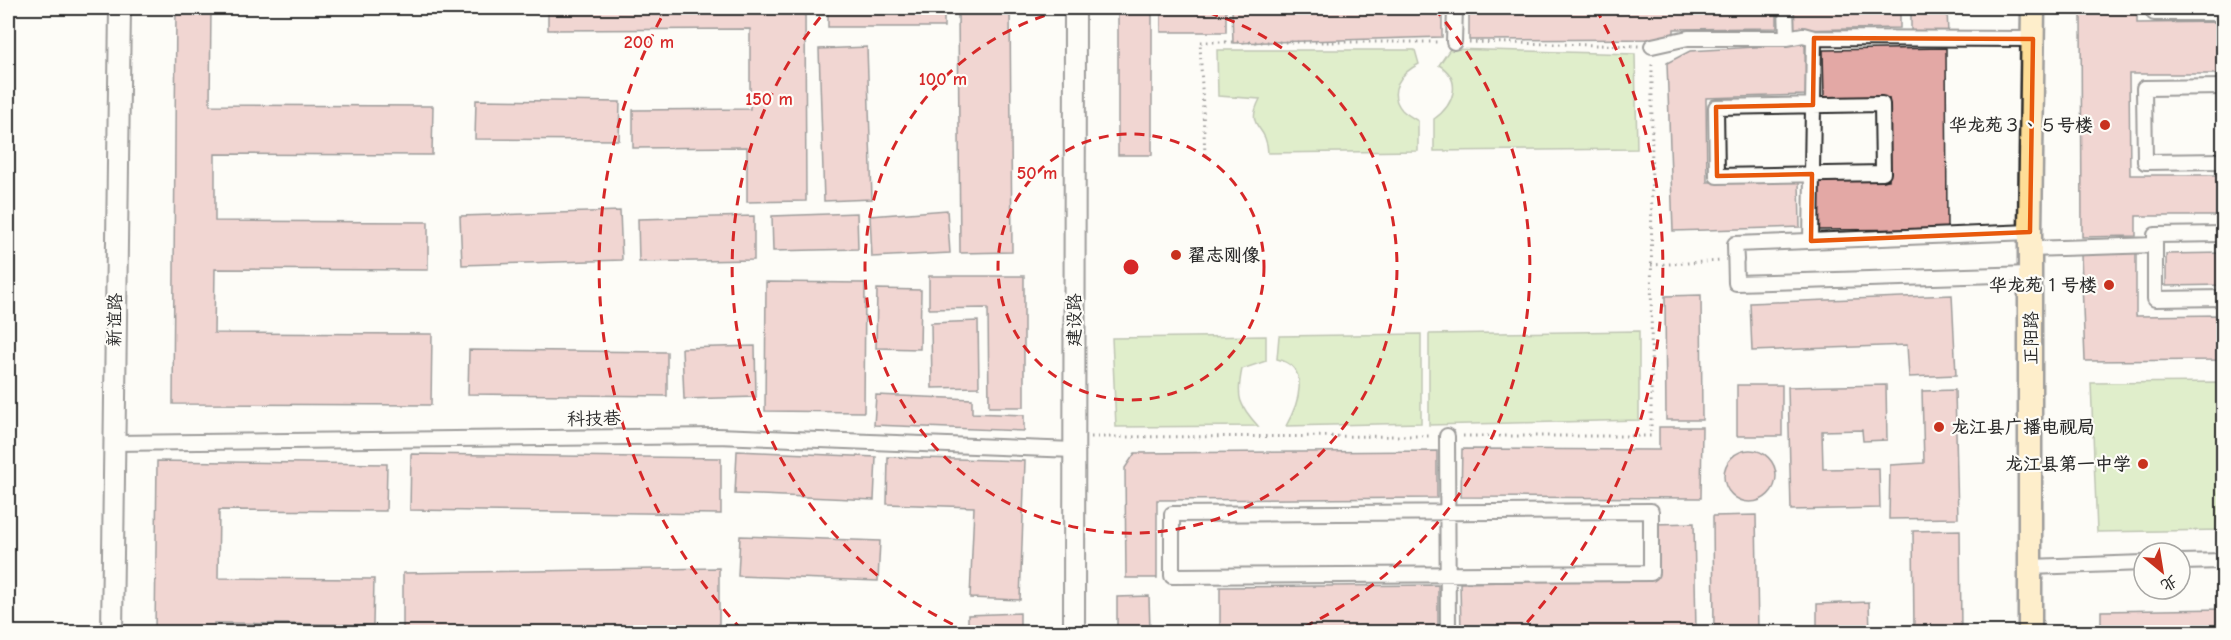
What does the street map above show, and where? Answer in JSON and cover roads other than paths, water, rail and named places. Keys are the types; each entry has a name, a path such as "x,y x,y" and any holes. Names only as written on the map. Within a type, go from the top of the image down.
{"main road":[{"name":"正阳路","path":"2030,633 2030,241 2033,8"}],"street":[{"name":"新谊路","path":"112,633 120,8"},
{"name":"建设路","path":"1074,633 1075,8"},
{"path":"1454,42 1455,8"},
{"path":"1786,8 1787,38"},
{"path":"2154,8 2154,13 2223,13"},
{"path":"1653,46 1689,38 1787,38 1803,35 1814,38 2033,39"},
{"path":"1811,241 1814,38"},
{"path":"2223,87 2144,88 2145,162 2223,161"},
{"path":"1882,104 1883,173 1812,174 1717,176 1716,107 1882,104"},
{"path":"2223,234 2155,235 2156,299 2223,298"},
{"path":"1735,244 1811,241 2030,241 2155,245"},
{"path":"1735,244 1736,283 2031,274"},
{"path":"1735,244 1736,260"},
{"name":"科技巷","path":"113,443 717,436 1074,444"},
{"path":"1447,436 1448,633"},
{"path":"1651,511 1652,573 1448,574 1172,576 1172,514 1651,511"},
{"path":"2192,562 2223,561"},
{"path":"2030,567 2132,563"}],"place":[{"name":"华龙苑３、５号楼","path":"2105,125"},
{"name":"翟志刚像","path":"1176,255"},
{"name":"华龙苑１号楼","path":"2109,285"},
{"name":"龙江县广播电视局","path":"1939,427"},
{"name":"龙江县第一中学","path":"2143,464"}]}
